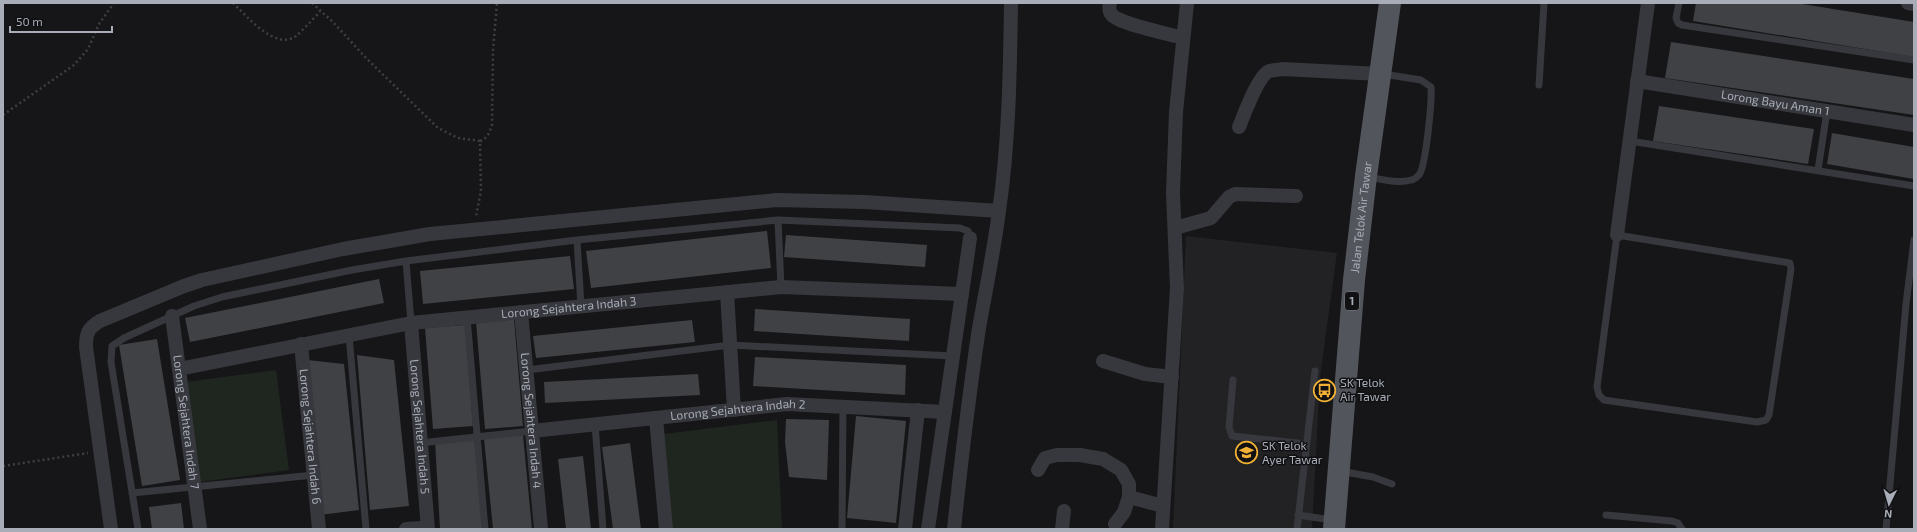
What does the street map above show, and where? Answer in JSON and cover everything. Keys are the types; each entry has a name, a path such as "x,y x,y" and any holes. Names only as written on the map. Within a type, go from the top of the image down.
{"main road":[{"name":"Jalan Telok Air Tawar","path":"1334,525 1354,280 1366,176 1390,3"}],"street":[{"path":"954,529 961,456 979,329 999,211 1006,136 1010,63 1011,3"},
{"path":"1110,3 1109,10 1112,15 1123,21 1183,38"},
{"path":"1162,529 1177,288 1173,193 1176,112 1187,3"},
{"path":"1617,235 1648,3"},
{"path":"1908,3 1914,4"},
{"path":"1239,127 1249,102 1262,78 1268,72 1282,69 1380,74"},
{"name":"Lorong Bayu Aman 1","path":"1637,81 1914,125"},
{"path":"1175,228 1211,218 1229,197 1235,194 1296,196"},
{"path":"110,529 86,347 86,334 91,326 184,286 202,280 384,241 474,229 676,211 777,200 865,202 999,211"},
{"path":"928,529 970,238"},
{"name":"Lorong Sejahtera Indah 3","path":"179,369 411,323 780,286 962,294"},
{"path":"727,292 734,410"},
{"name":"Lorong Sejahtera Indah 4","path":"521,312 541,529"},
{"name":"Lorong Sejahtera Indah 7","path":"172,316 200,529"},
{"name":"Lorong Sejahtera Indah 5","path":"411,323 420,443 424,528"},
{"name":"Lorong Sejahtera Indah 6","path":"301,344 319,529"},
{"path":"1103,361 1146,374 1172,377"},
{"name":"Lorong Sejahtera Indah 2","path":"532,431 787,404 945,412"},
{"path":"905,529 918,410"},
{"path":"656,418 666,529"},
{"path":"1038,470 1045,458 1057,454 1080,455 1103,459 1121,470 1129,484 1129,497 1124,512 1115,524"},
{"path":"1129,497 1163,506"},
{"path":"1062,529 1064,511"},
{"path":"406,529 424,528"}],"lane":[{"path":"1539,85 1544,3"},
{"path":"1679,3 1676,18 1678,23 1682,25 1914,60"},
{"path":"1366,176 1392,180 1412,180 1419,175 1423,161 1432,99 1431,87 1420,80 1380,74"},
{"path":"1818,170 1826,111"},
{"path":"1630,141 1914,186"},
{"path":"138,529 110,352 112,346 116,342 194,306 222,297 352,270 406,261 577,240 778,220 960,228 968,231 970,238"},
{"path":"778,220 780,286"},
{"path":"1617,235 1790,263 1791,269 1769,415 1766,420 1757,422 1604,400 1599,395 1597,387 1617,235"},
{"path":"577,240 581,306"},
{"path":"1886,529 1906,304 1914,240"},
{"path":"406,261 411,323"},
{"path":"467,317 485,529"},
{"path":"349,335 366,529"},
{"path":"527,370 730,345 953,356"},
{"path":"1297,529 1315,371"},
{"path":"1233,380 1229,427 1232,436 1306,444"},
{"path":"842,529 843,407"},
{"path":"595,424 603,529"},
{"path":"420,443 532,431"},
{"path":"1339,471 1373,477 1392,484"},
{"path":"132,493 314,475"},
{"path":"1606,514 1672,521 1678,523 1682,529"},
{"path":"1298,515 1334,525"}],"path":[{"path":"3,115 74,65 88,49 99,24 114,3"},
{"path":"233,3 267,34 276,39 291,38 297,35 320,12"},
{"path":"312,3 320,12 333,22 366,58 438,128 458,138 480,142 485,139 490,132 492,124 493,50 497,3"},
{"path":"474,229 481,191 480,142"},
{"path":"3,466 99,452"}],"shaded area":[{"name":"SK Telok Ayer Tawar","path":"1186,236 1337,253 1320,377 1312,529 1173,529"},
{"path":"276,370 289,470 199,482 185,382"},
{"path":"777,420 782,528 670,529 656,435"}],"building":[{"path":"1696,3 1796,3 1914,22 1914,57 1693,21"},
{"path":"1671,42 1914,79 1914,115 1665,78"},
{"path":"1659,106 1814,129 1808,164 1653,141"},
{"path":"1832,133 1914,147 1914,179 1827,164"},
{"path":"767,231 771,268 591,288 586,251"},
{"path":"786,235 927,245 925,267 784,257"},
{"path":"570,256 574,289 423,304 420,271"},
{"path":"379,279 384,303 190,342 185,318"},
{"path":"755,309 910,319 909,341 754,331"},
{"path":"514,319 523,426 485,429 476,322"},
{"path":"692,320 695,342 536,358 533,336"},
{"path":"465,325 473,426 433,429 425,328"},
{"path":"157,339 180,480 142,486 119,345"},
{"path":"357,355 394,360 409,506 370,510"},
{"path":"755,357 906,365 905,395 753,386"},
{"path":"307,360 344,364 359,510 320,515"},
{"path":"698,374 700,395 545,403 544,382"},
{"path":"856,416 906,421 896,523 847,518"},
{"path":"786,419 829,420 827,480 789,477 785,442"},
{"path":"523,435 532,529 493,529 484,439"},
{"path":"476,439 482,529 440,529 435,441"},
{"path":"630,443 641,529 613,529 602,447"},
{"path":"583,456 591,529 566,529 558,459"},
{"path":"181,503 184,529 152,529 149,507"}],"place":[{"name":"SK Telok Air Tawar","path":"1324,390"},
{"name":"SK Telok Ayer Tawar","path":"1246,453"}]}
